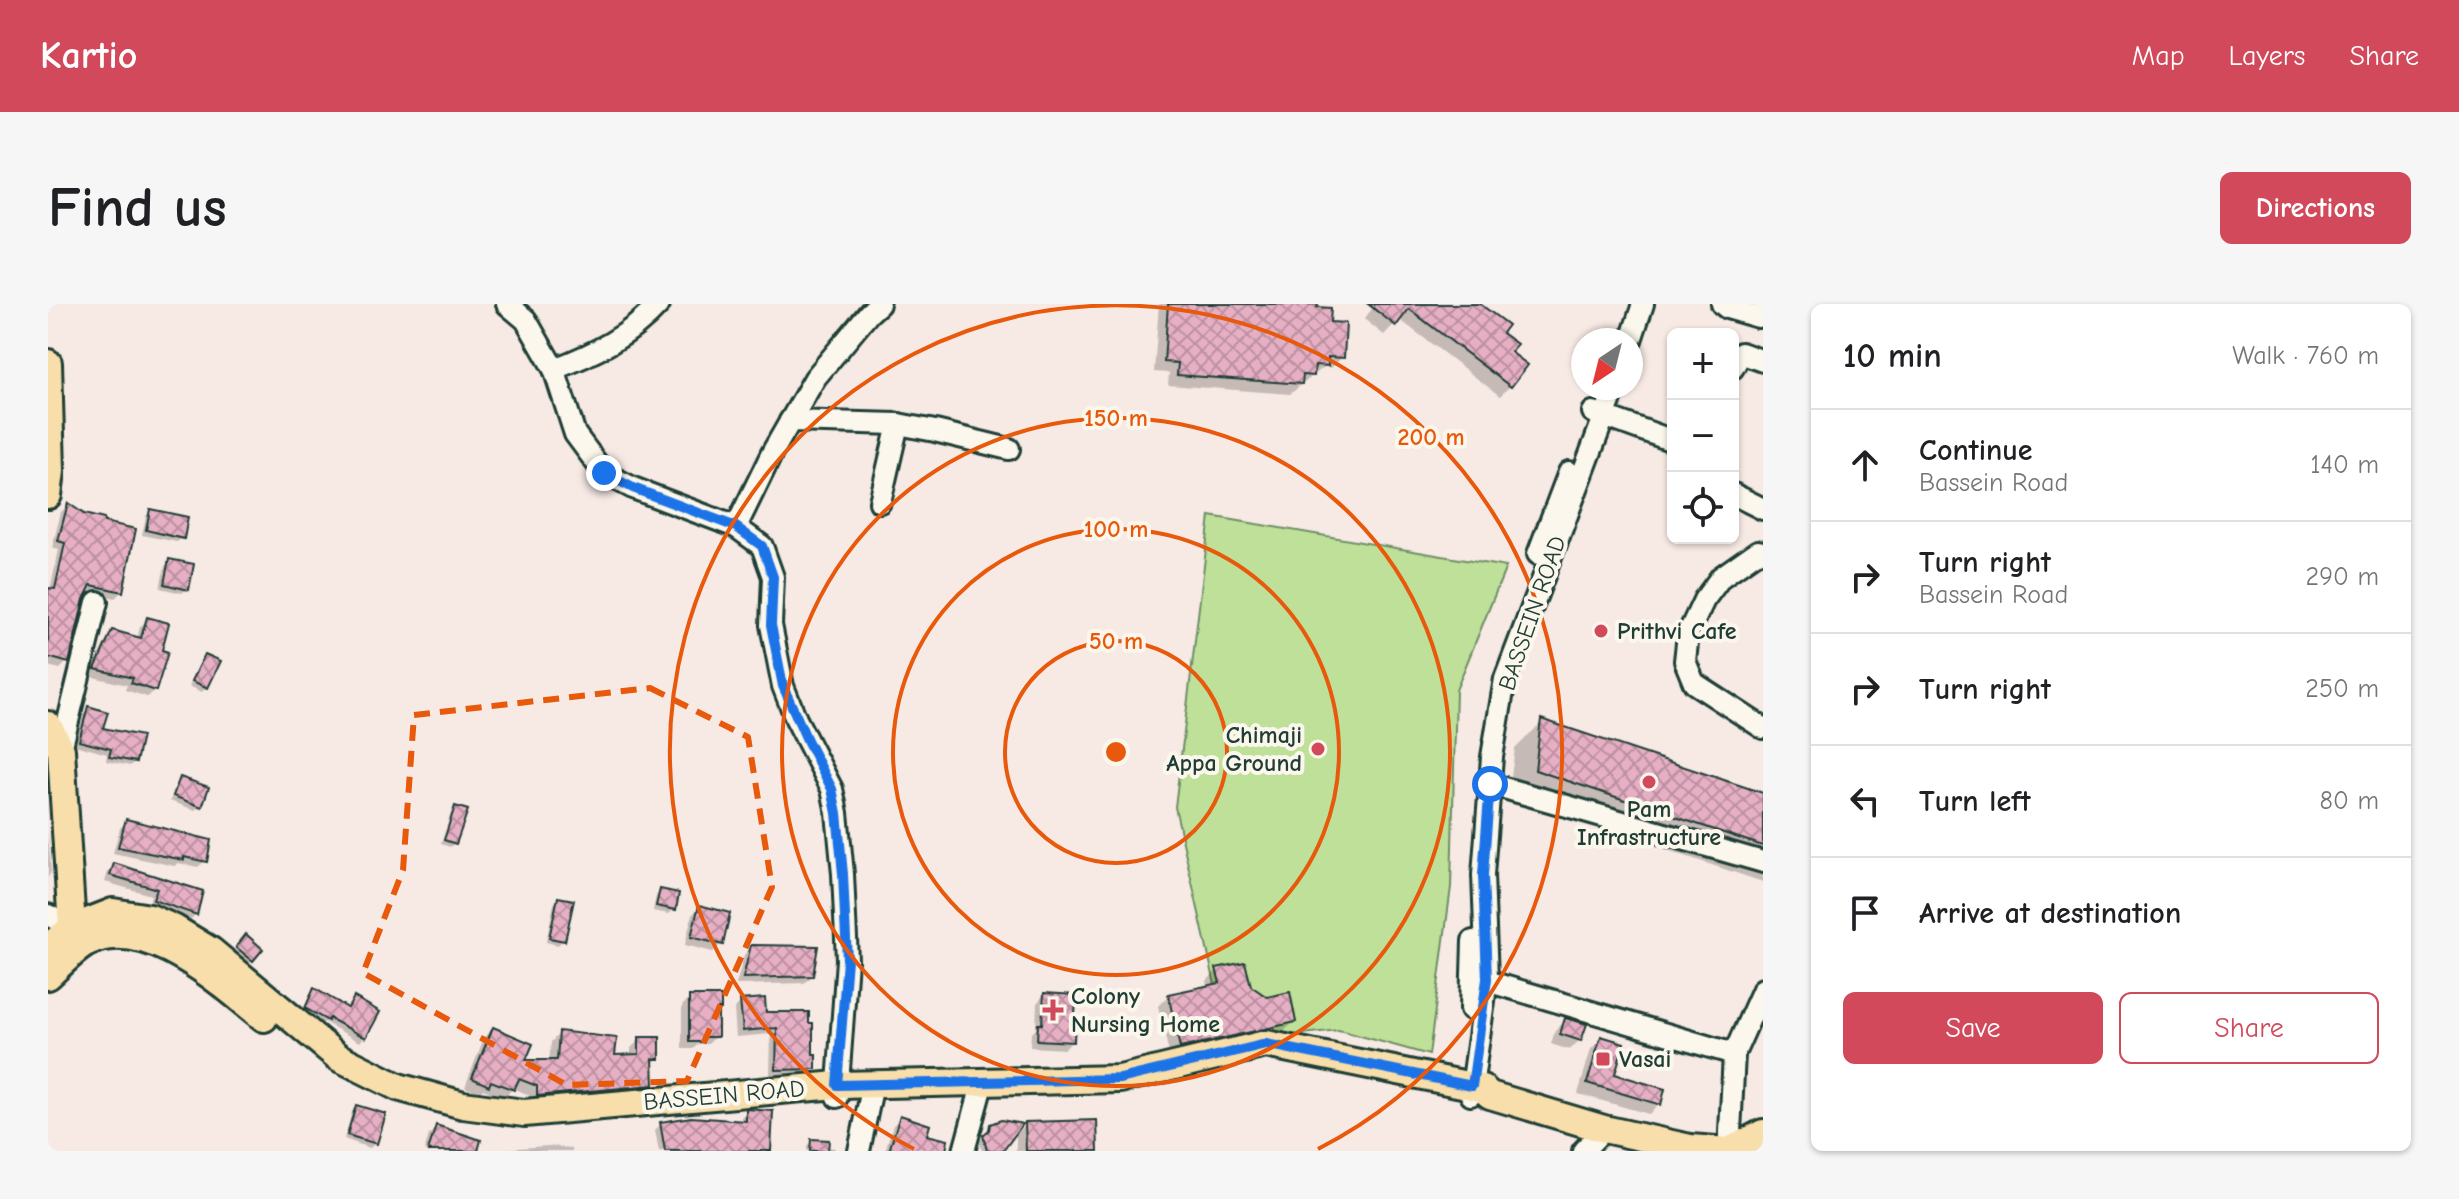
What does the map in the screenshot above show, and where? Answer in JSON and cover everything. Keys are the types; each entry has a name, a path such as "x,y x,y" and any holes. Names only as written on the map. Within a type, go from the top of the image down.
{"main road":[{"path":"48,363 51,471 48,495"},
{"path":"48,725 61,750 79,936 48,976"},
{"name":"BASSEIN ROAD","path":"48,947 79,936 113,912 150,918 211,951 338,1057 398,1087 463,1105 524,1113 837,1091 982,1088 1120,1079 1266,1044 1471,1090"},
{"name":"BASSEIN ROAD","path":"79,936 133,938 165,947 198,967 333,1072 394,1101 460,1117 520,1126 567,1125 837,1091"},
{"path":"1471,1090 1604,1129 1690,1148 1729,1151 1763,1133"}],"street":[{"path":"507,304 526,320 554,369 575,434 604,473 633,488 736,527 762,546 773,577 771,625 783,686 832,789 837,813 847,960 837,1091"},
{"path":"554,369 588,356 617,340 646,319 659,304"},
{"path":"736,527 772,453 815,378 879,304"},
{"path":"1621,328 1629,304"},
{"path":"1635,328 1643,304"},
{"path":"1722,304 1758,317 1763,314"},
{"path":"1739,357 1741,353 1763,361"},
{"name":"BASSEIN ROAD","path":"1471,1090 1471,1005 1480,978 1490,784 1505,679 1599,415 1600,400"},
{"name":"BASSEIN ROAD","path":"1480,978 1476,797 1487,708 1500,659 1599,415 1608,400"},
{"path":"1599,415 1667,439"},
{"path":"790,421 898,424 1009,449"},
{"path":"880,502 898,424"},
{"path":"1739,497 1763,509"},
{"path":"1763,552 1758,551 1721,577 1704,600 1688,634 1685,661 1694,683 1763,728"},
{"path":"61,750 97,602"},
{"path":"1490,784 1763,862"},
{"path":"48,915 79,936"},
{"path":"1480,978 1734,1054"},
{"path":"1729,1151 1734,1054 1763,989"},
{"path":"964,1151 982,1088"},
{"path":"859,1151 872,1091"},
{"path":"1583,1151 1604,1129"}],"highlighted area":[{"path":"650,688 748,737 772,887 687,1081 567,1085 363,973 403,870 414,715"}],"green space":[{"name":"Chimaji Appa Ground","path":"1210,516 1506,567 1456,690 1451,887 1429,1055 1339,1030 1228,1042 1175,807"}],"building":[{"path":"1168,304 1318,304 1317,307 1331,308 1330,322 1346,323 1344,358 1328,357 1328,366 1315,365 1314,376 1303,375 1302,384 1177,375 1178,363 1164,362"},
{"path":"1368,304 1480,304 1508,325 1502,333 1517,344 1511,352 1528,365 1511,387 1409,309 1396,326"},
{"path":"68,503 84,514 104,519 104,522 136,529 123,592 91,585 84,599 69,663 48,657 48,588 55,589 65,543 58,541"},
{"path":"150,509 188,517 184,539 146,530"},
{"path":"169,559 194,564 189,590 164,584"},
{"path":"147,617 169,623 162,650 168,652 156,691 131,683 133,678 95,669 112,630 141,638"},
{"path":"205,654 221,661 208,688 192,681"},
{"path":"88,706 108,712 103,728 142,736 136,762 109,757 111,749 79,741"},
{"name":"Pam Infrastructure","path":"1541,719 1763,793 1763,846 1535,770"},
{"path":"180,777 209,787 202,807 173,796"},
{"path":"455,806 468,810 456,844 444,840"},
{"path":"126,819 211,840 207,862 118,847"},
{"path":"114,863 203,891 197,915 153,900 157,889 110,875"},
{"path":"660,889 679,893 676,910 656,906"},
{"path":"558,897 574,900 565,941 549,938"},
{"path":"699,905 730,913 723,945 691,937"},
{"path":"246,934 263,949 253,961 236,947"},
{"path":"751,945 818,946 813,976 743,978"},
{"path":"1245,962 1251,986 1267,997 1290,992 1296,1022 1180,1048 1168,994 1220,983 1216,968"},
{"path":"314,988 348,1008 354,997 380,1012 366,1038 305,1008"},
{"path":"1044,993 1076,995 1074,1042 1037,1040 1038,1024 1042,1024"},
{"path":"689,996 721,996 718,1037 689,1042"},
{"path":"765,998 766,1012 809,1012 809,1023 813,1023 816,1069 776,1070 777,1028 743,1031 740,1000"},
{"path":"1565,1018 1587,1024 1581,1041 1560,1034"},
{"path":"493,1027 533,1044 526,1060 557,1060 559,1031 617,1038 615,1055 639,1054 639,1037 660,1037 660,1059 653,1059 654,1085 537,1096 537,1086 519,1079 514,1090 491,1081 489,1086 472,1078"},
{"path":"1601,1036 1624,1043 1615,1074 1665,1089 1661,1105 1587,1083"},
{"path":"356,1105 386,1114 377,1144 347,1135"},
{"path":"746,1109 773,1111 771,1151 665,1151 660,1122 691,1117 746,1121"},
{"path":"900,1115 930,1125 927,1135 948,1140 946,1151 889,1151"},
{"path":"1001,1120 1023,1124 1003,1151 987,1151 983,1135 990,1124"},
{"path":"1097,1120 1098,1151 1026,1151 1025,1122"},
{"path":"436,1125 481,1140 478,1151 428,1151"},
{"path":"811,1139 829,1140 828,1151 810,1151"}],"place":[{"name":"Prithvi Cafe","path":"1601,631"},
{"name":"Chimaji Appa Ground","path":"1318,749"},
{"name":"Pam Infrastructure","path":"1649,782"},
{"name":"Colony Nursing Home","path":"1053,1010"},
{"name":"Vasai","path":"1603,1059"}],"route":[{"path":"604,473 633,488 736,527 762,546 773,577 771,625 783,686 796,719 832,789 837,813 847,960 837,1085 1120,1079 1266,1044 1472,1086 1487,979 1483,875 1490,784"}]}
